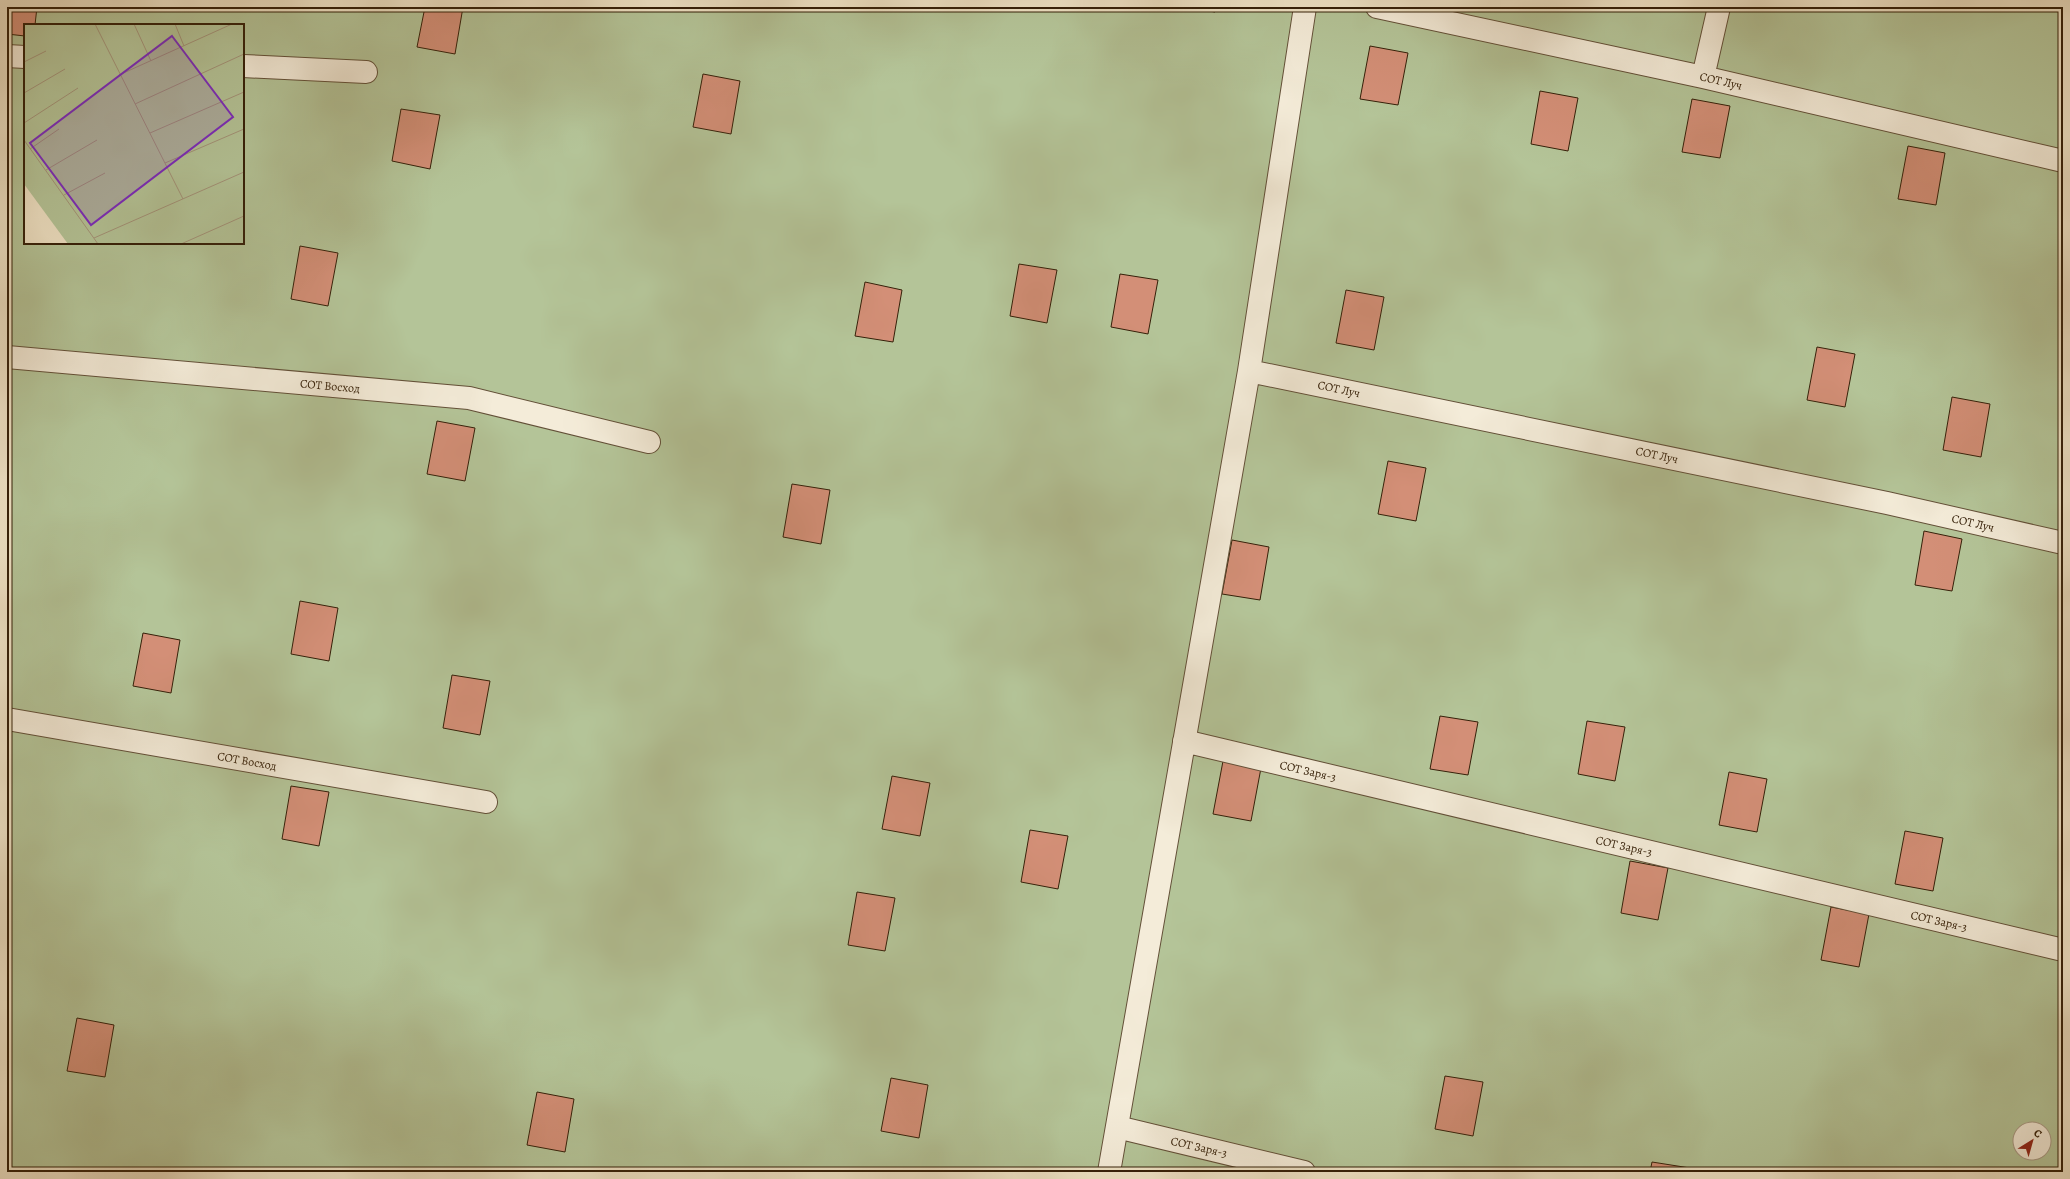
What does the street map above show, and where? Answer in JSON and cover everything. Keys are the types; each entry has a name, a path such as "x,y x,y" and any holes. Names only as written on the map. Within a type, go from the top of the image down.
{"street":[{"path":"1109,1172 1249,371 1305,7"},
{"name":"СОТ Луч","path":"1377,7 1703,77 2063,161"},
{"path":"1703,77 1719,7"},
{"path":"7,56 24,56"},
{"path":"244,66 366,72"},
{"name":"СОТ Восход","path":"7,357 469,398 649,442"},
{"name":"СОТ Луч","path":"1249,371 1887,503 2063,543"},
{"name":"СОТ Восход","path":"7,719 486,802"},
{"name":"СОТ Заря-3","path":"1184,741 2063,950"},
{"name":"СОТ Заря-3","path":"1117,1127 1304,1172"}],"green space":[{"path":"7,7 2063,7 2063,1172 7,1172"}],"building":[{"path":"7,7 37,7 35,24 24,24 24,36 7,34"},
{"path":"425,7 463,7 455,54 417,47"},
{"path":"1186,7 1216,7 1215,12"},
{"path":"1370,46 1408,53 1398,105 1360,99"},
{"path":"703,74 740,81 731,134 693,127"},
{"path":"1540,91 1578,98 1568,151 1531,144"},
{"path":"1692,99 1730,106 1720,158 1682,152"},
{"path":"401,109 440,115 430,169 392,161"},
{"path":"1908,146 1945,153 1936,205 1898,199"},
{"path":"2063,201 2063,223 2059,222"},
{"path":"300,246 338,253 328,306 291,299"},
{"path":"1019,264 1057,270 1047,323 1010,316"},
{"path":"1120,274 1158,280 1148,334 1111,327"},
{"path":"865,282 902,290 893,342 855,336"},
{"path":"1346,290 1384,297 1374,350 1336,343"},
{"path":"1817,347 1855,354 1845,407 1807,400"},
{"path":"1952,397 1990,404 1981,457 1943,450"},
{"path":"437,421 475,428 465,481 427,474"},
{"path":"1388,461 1426,468 1416,521 1378,514"},
{"path":"792,484 830,490 821,544 783,537"},
{"path":"1924,531 1962,539 1952,591 1915,585"},
{"path":"1232,540 1269,547 1260,600 1222,594"},
{"path":"300,601 338,608 329,661 291,654"},
{"path":"143,633 180,640 171,693 133,686"},
{"path":"452,675 490,681 480,735 443,728"},
{"path":"1440,716 1478,722 1468,775 1430,769"},
{"path":"1587,721 1625,727 1615,781 1578,774"},
{"path":"1223,761 1261,768 1251,821 1213,814"},
{"path":"1729,772 1767,779 1757,832 1719,825"},
{"path":"892,776 930,783 920,836 882,829"},
{"path":"291,786 329,792 319,846 282,839"},
{"path":"1030,830 1068,836 1058,889 1021,882"},
{"path":"1905,831 1943,838 1933,891 1895,884"},
{"path":"1630,861 1668,868 1658,920 1621,913"},
{"path":"857,892 895,898 885,951 848,945"},
{"path":"1831,907 1869,914 1859,967 1821,960"},
{"path":"77,1018 114,1025 105,1077 67,1071"},
{"path":"1445,1076 1483,1082 1473,1136 1435,1129"},
{"path":"891,1078 928,1085 919,1138 881,1131"},
{"path":"537,1092 574,1099 565,1152 527,1145"},
{"path":"1652,1162 1690,1168 1689,1172 1650,1172"}]}
